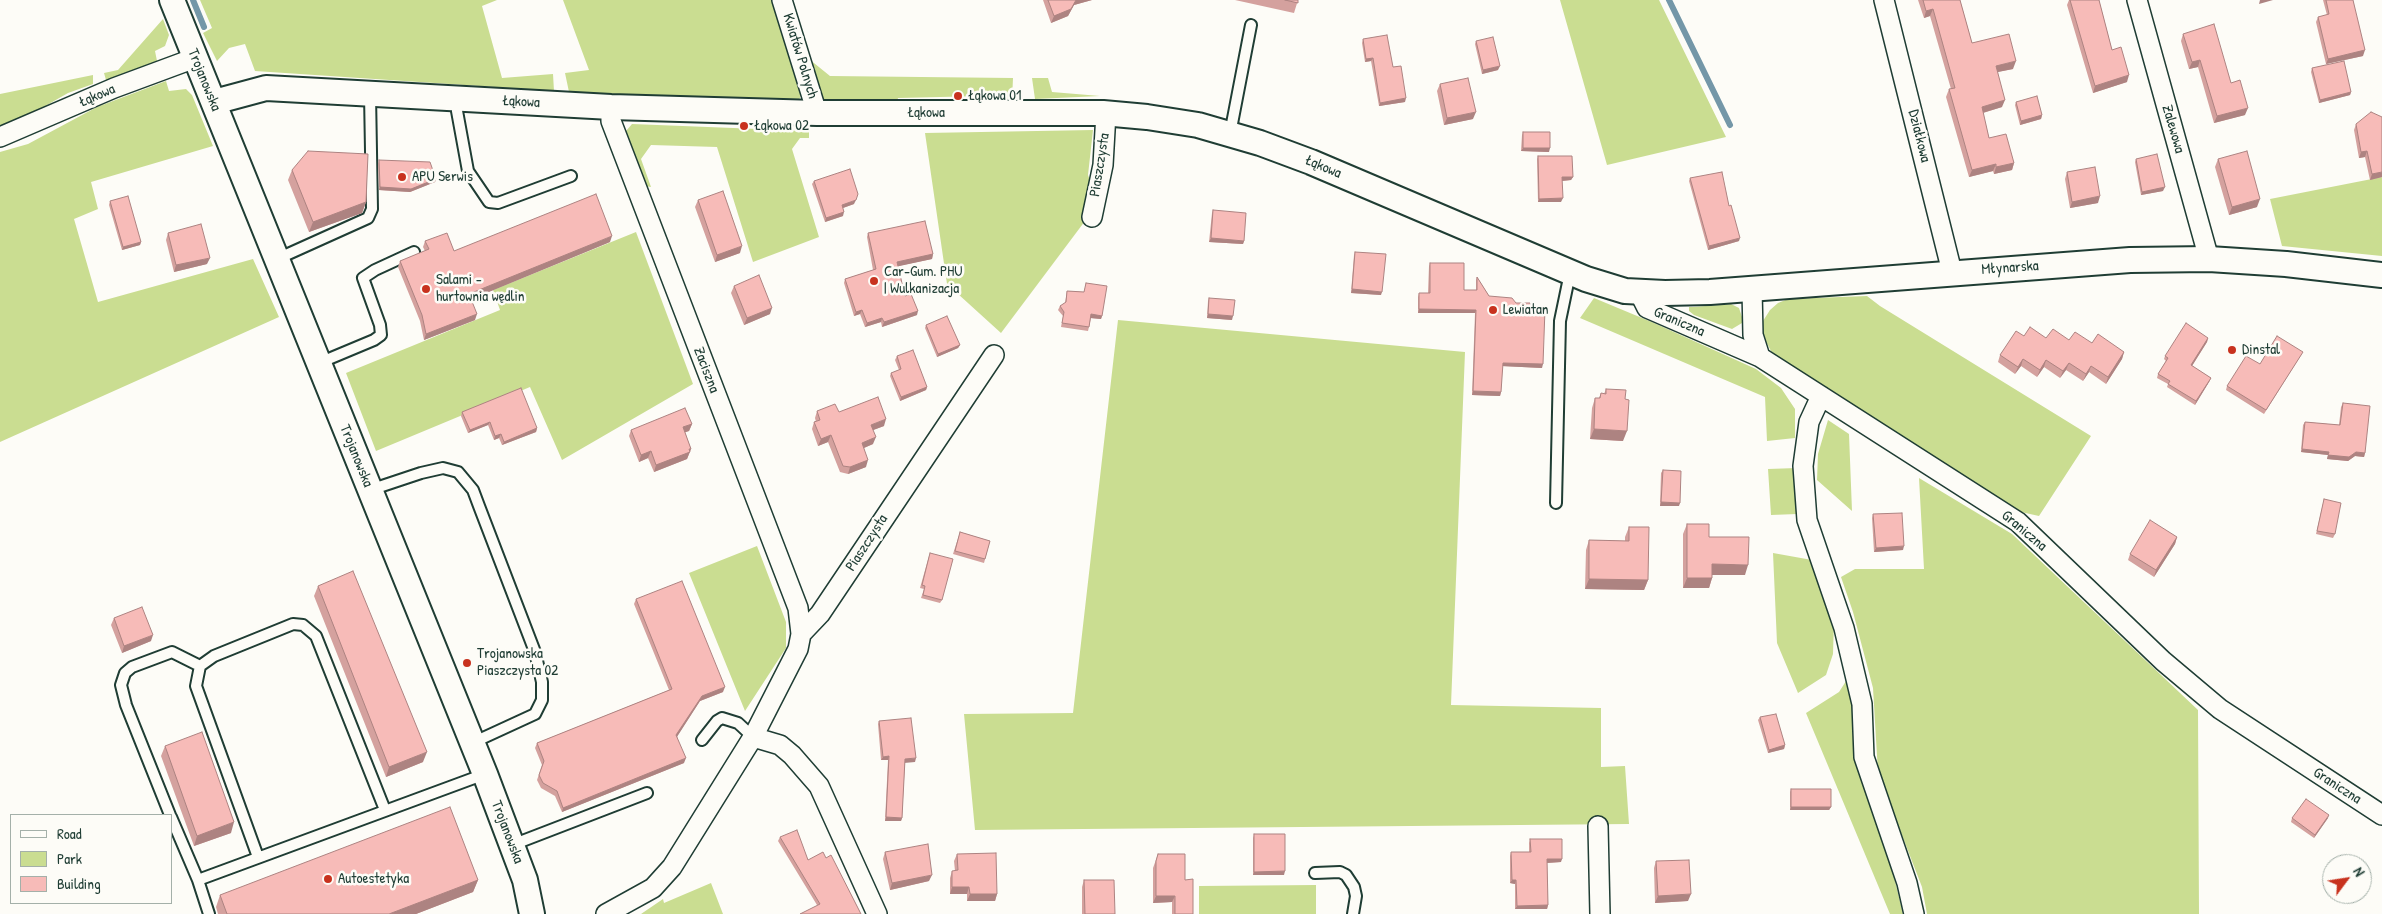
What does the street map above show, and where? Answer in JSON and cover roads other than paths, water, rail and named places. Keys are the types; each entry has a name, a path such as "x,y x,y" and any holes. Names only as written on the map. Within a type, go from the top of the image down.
{"street":[{"name":"Trojanowska","path":"172,0 485,774 525,880 532,914"},
{"name":"Kwiatów Polnych","path":"782,0 817,113"},
{"name":"Działkowa","path":"1884,0 1952,272"},
{"name":"Zalewowa","path":"2136,0 2209,259"},
{"name":"Łąkowa","path":"0,137 114,88 195,58"},
{"name":"Łąkowa","path":"214,102 266,88 611,107 817,113 1106,113 1198,125 1311,162 1570,272 1625,291 1639,292"},
{"name":"Zaciszna","path":"611,107 611,121 798,608 802,634"},
{"name":"Piaszczysta","path":"1092,217 1103,165 1106,113"},
{"name":"Młynarska","path":"1639,292 1710,292 1952,272 2130,260 2209,259 2286,264 2382,275"},
{"path":"1752,289 1753,335 1760,358"},
{"name":"Graniczna","path":"1639,292 1647,308 1760,358 2018,522 2163,661 2220,709 2382,815"},
{"name":"Piaszczysta","path":"606,914 653,888 672,867 753,736 798,649 802,634 820,614 994,355"},
{"path":"1821,396 1810,422 1803,466 1807,520 1844,628 1862,704 1864,757 1907,883 1914,914"},
{"path":"753,736 780,745 819,786 877,914"},
{"path":"1598,826 1600,914"}],"lane":[{"path":"1230,134 1251,25"},
{"path":"277,259 368,218 372,209 370,94"},
{"path":"458,98 460,131 468,171 489,202 498,203 571,176"},
{"path":"319,363 374,340 381,335 380,325 363,278 375,270 414,252"},
{"path":"1556,503 1560,321 1570,272"},
{"path":"370,490 421,472 444,468 458,472 472,490 479,506 535,652 542,682 542,700 535,714 472,743"},
{"path":"258,857 196,686 200,666 214,656 293,624 303,624 316,636 385,810"},
{"path":"170,814 126,705 121,685 125,673 132,667 172,652 200,666"},
{"path":"702,740 717,721 722,718 738,723 753,736"},
{"path":"198,880 485,774"},
{"path":"512,845 647,793"},
{"path":"172,818 198,880 209,914"},
{"path":"1316,873 1340,872 1346,875 1354,888 1356,902 1353,914"}],"waterway":[{"path":"193,0 204,27"},
{"path":"1669,0 1730,125"}],"place":[{"name":"Łąkowa 01","path":"958,96"},
{"name":"Łąkowa 02","path":"744,126"},
{"name":"APU Serwis","path":"402,177"},
{"name":"Car-Gum. PHU | Wulkanizacja","path":"874,281"},
{"name":"Salami - hurtownia wędlin","path":"426,289"},
{"name":"Lewiatan","path":"1493,310"},
{"name":"Dinstal","path":"2232,350"},
{"name":"Trojanowska Piaszczysta 02","path":"467,663"},
{"name":"Autoestetyka","path":"328,879"}]}
